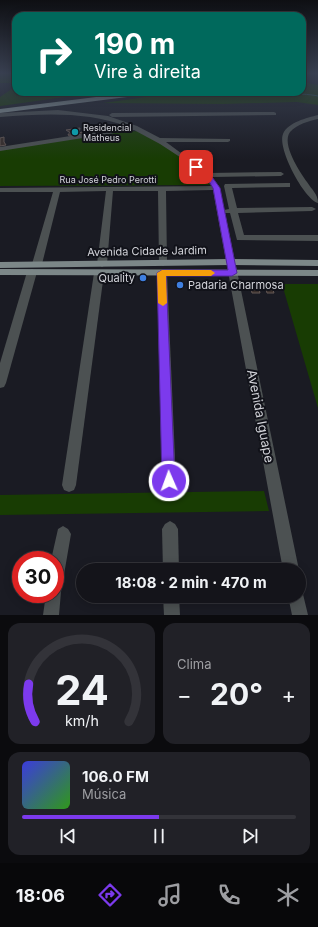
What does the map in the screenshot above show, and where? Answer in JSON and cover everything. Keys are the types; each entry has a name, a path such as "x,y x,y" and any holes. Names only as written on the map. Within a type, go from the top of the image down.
{"highway":[{"path":"0,108 47,102"},
{"path":"0,111 73,102"},
{"path":"58,112 57,109 64,106 90,102"}],"main road":[{"name":"Avenida Cidade Jardim","path":"0,265 34,268 100,269 231,267 318,263"},
{"name":"Avenida Cidade Jardim","path":"231,267 318,273"},
{"name":"Avenida Cidade Jardim","path":"0,272 34,268"}],"street":[{"path":"0,115 58,112 99,117 132,127 161,140 208,175 281,174"},
{"path":"99,117 274,114"},
{"path":"111,120 129,116"},
{"path":"318,117 296,125 286,133 284,142 288,156 308,191 318,202"},
{"path":"0,149 132,127"},
{"path":"161,140 228,140"},
{"name":"Avenida Iguape","path":"208,175 216,188 221,211 290,563"},
{"path":"286,185 228,186 240,238 318,238"},
{"path":"162,188 162,268 169,481"},
{"name":"Rua José Pedro Perotti","path":"2,190 216,188"},
{"path":"0,383 57,189"},
{"path":"69,485 110,189"},
{"path":"0,198 2,190"},
{"path":"221,211 312,209"},
{"path":"170,528 171,563"},
{"path":"60,551 63,534"},
{"path":"51,615 53,603"},
{"path":"171,603 172,615"},
{"path":"297,603 300,615"}],"green space":[{"path":"0,102 31,102 0,106"},
{"path":"112,102 318,102 318,105 297,102 222,104 103,103"},
{"path":"140,131 179,155 197,169 213,185 0,186 0,150 121,132"},
{"path":"282,284 318,284 318,408"},
{"path":"264,491 269,511 0,515 0,495"}],"building":[{"name":"Residencial Matheus","path":"80,128 79,133 82,132 83,134 69,136 68,134 72,134 66,130"},
{"path":"4,137 4,142 6,145 0,146 0,138"},
{"path":"258,283 259,287 265,287 264,284 271,284 274,293 267,293 266,289 259,289 260,293 252,293 250,284"}],"slow traffic":[{"path":"163,303 162,273 211,273"}],"place":[{"name":"Residencial Matheus","path":"75,132"},
{"name":"Quality","path":"143,278"},
{"name":"Padaria Charmosa","path":"180,285"}],"route":[{"path":"169,481 162,273 232,273 216,188 208,175 196,167"}]}
